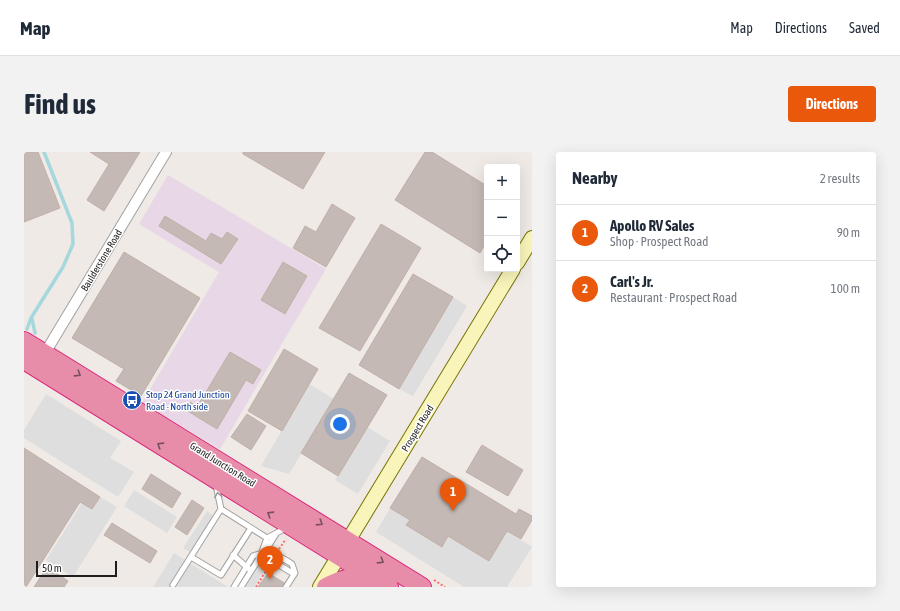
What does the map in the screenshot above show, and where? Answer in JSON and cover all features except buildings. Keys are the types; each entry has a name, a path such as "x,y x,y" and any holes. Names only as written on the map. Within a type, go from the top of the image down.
{"highway":[{"name":"Grand Junction Road","path":"24,341 35,361 216,480 285,532 339,557 386,585"},
{"name":"Grand Junction Road","path":"35,361 348,541 422,587"},
{"path":"326,587 345,579 356,577 386,585"}],"street":[{"name":"Baulderstone Road","path":"35,361 166,152"},
{"path":"520,258 532,238"},
{"name":"Prospect Road","path":"320,587 511,272"}],"lane":[{"path":"174,586 221,510 216,480"},
{"path":"221,510 267,538 285,532"},
{"path":"191,557 221,575 250,528"},
{"path":"241,587 269,545 285,532"},
{"path":"264,554 267,538"},
{"path":"264,554 294,574"},
{"path":"234,587 253,556 264,554 278,555 292,564 295,569 294,574 286,587"},
{"path":"233,555 242,561 246,567 252,570"}],"path":[{"path":"278,551 285,532"},
{"path":"256,587 270,564"}],"shaded area":[{"path":"168,175 326,269 220,449 142,403 219,272 139,224"},
{"path":"453,297 467,306 413,396 399,389"},
{"path":"309,384 334,399 289,474 261,466"},
{"path":"46,394 121,441 110,458 134,472 118,497 24,438 24,430"},
{"path":"367,427 390,441 358,494 335,480"},
{"path":"134,490 177,517 167,533 124,506"},
{"path":"100,497 117,507 73,577 46,560 82,503 92,509"},
{"path":"390,508 410,520 407,526 442,547 448,536 489,561 507,531 532,547 507,587 464,587 376,532"},
{"path":"207,511 216,518 193,554 183,548"},
{"path":"258,552 271,560 254,587 231,587 250,556"},
{"path":"174,553 228,587 153,587"}],"waterway":[{"path":"27,329 31,318 63,267 73,244 72,223 44,152"},
{"path":"32,319 35,333"}],"place":[{"name":"Stop 24 Grand Junction Road - North side","path":"132,400"},
{"name":"Apollo RV Sales","path":"453,511"},
{"name":"Carl's Jr.","path":"270,579"}]}
